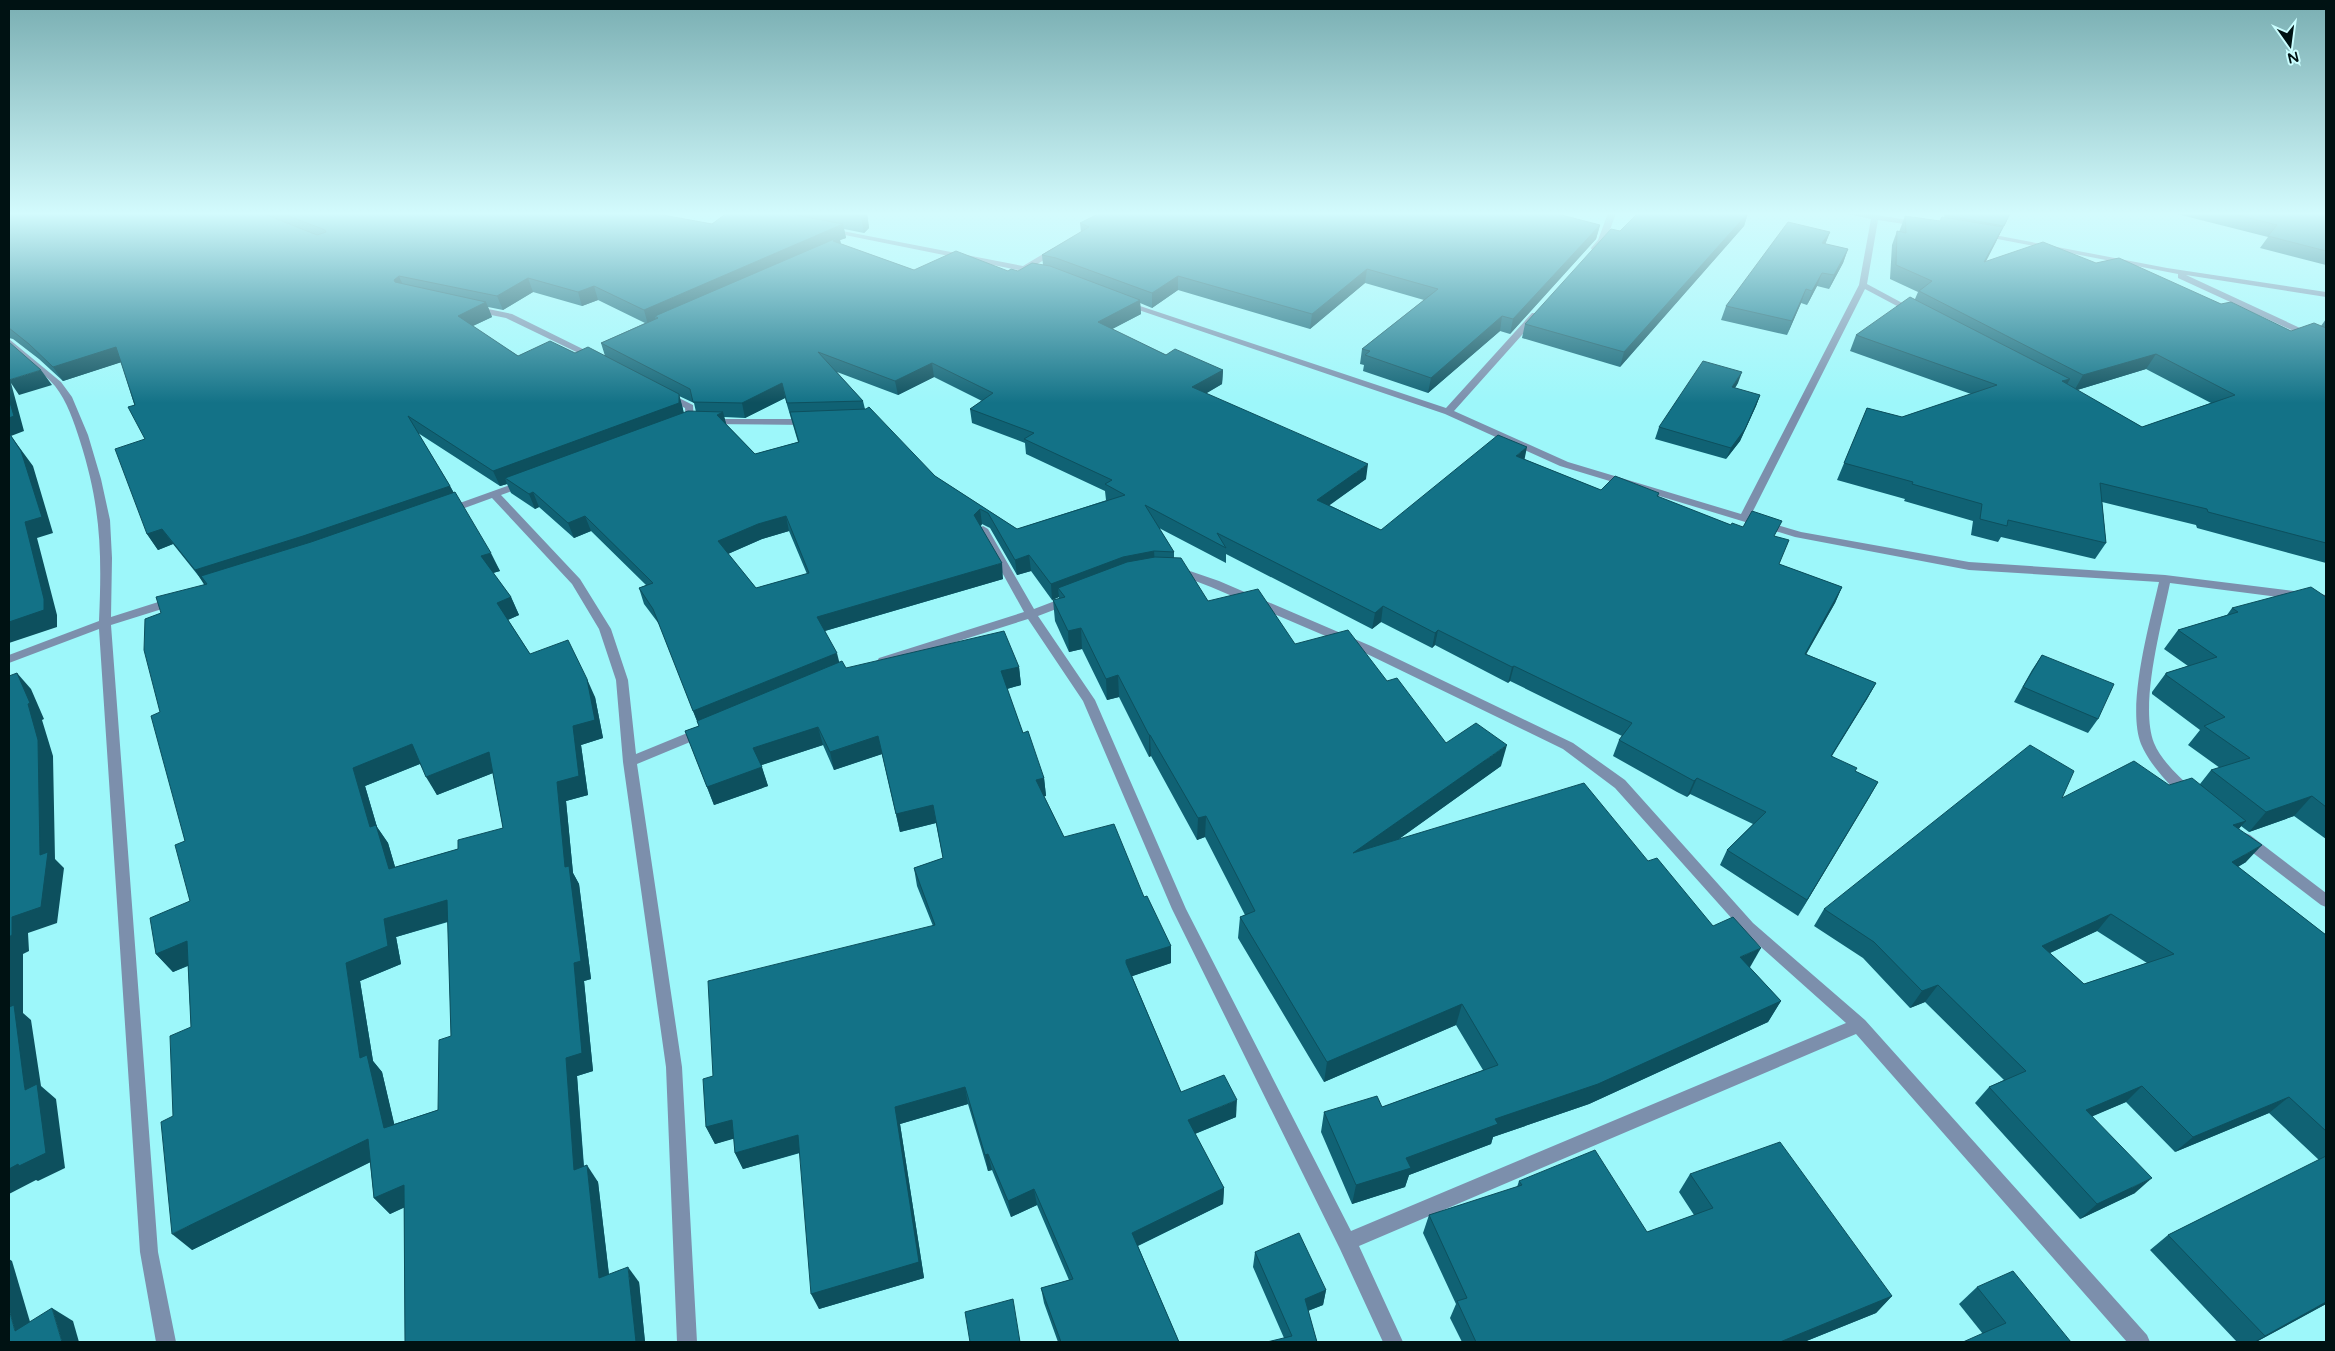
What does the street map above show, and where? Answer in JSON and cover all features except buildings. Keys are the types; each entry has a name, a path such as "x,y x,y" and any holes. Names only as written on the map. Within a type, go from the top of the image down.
{"street":[{"path":"1745,517 1863,285 1865,276"},
{"path":"2180,276 2326,343"},
{"path":"2207,276 2326,294"},
{"path":"1863,285 1923,316"},
{"path":"1111,299 1448,412 1564,464 1745,517 1799,535 1969,566 2165,579 2326,599"},
{"path":"1448,412 1544,305"},
{"path":"462,306 509,316 595,353 607,364"},
{"path":"9,342 58,385 76,413 86,442 106,534 105,623 149,1252 166,1342"},
{"path":"657,390 690,407 691,421"},
{"path":"678,427 691,421 820,422"},
{"path":"434,515 531,481"},
{"path":"494,494 576,582 605,629 622,680 630,762 674,1067 686,1342"},
{"path":"983,529 1031,614 1090,700 1179,909 1347,1242 1393,1342"},
{"path":"1163,572 1187,574 1216,584 1368,648 1568,746 1620,784 1748,927 1859,1025 2140,1342"},
{"path":"2165,579 2143,699 2144,735 2161,767 2195,801"},
{"path":"870,665 1031,614 1082,594"},
{"path":"9,658 105,623 188,597"},
{"path":"630,762 713,728"},
{"path":"2233,830 2326,901"},
{"path":"1347,1242 1859,1025"}]}
